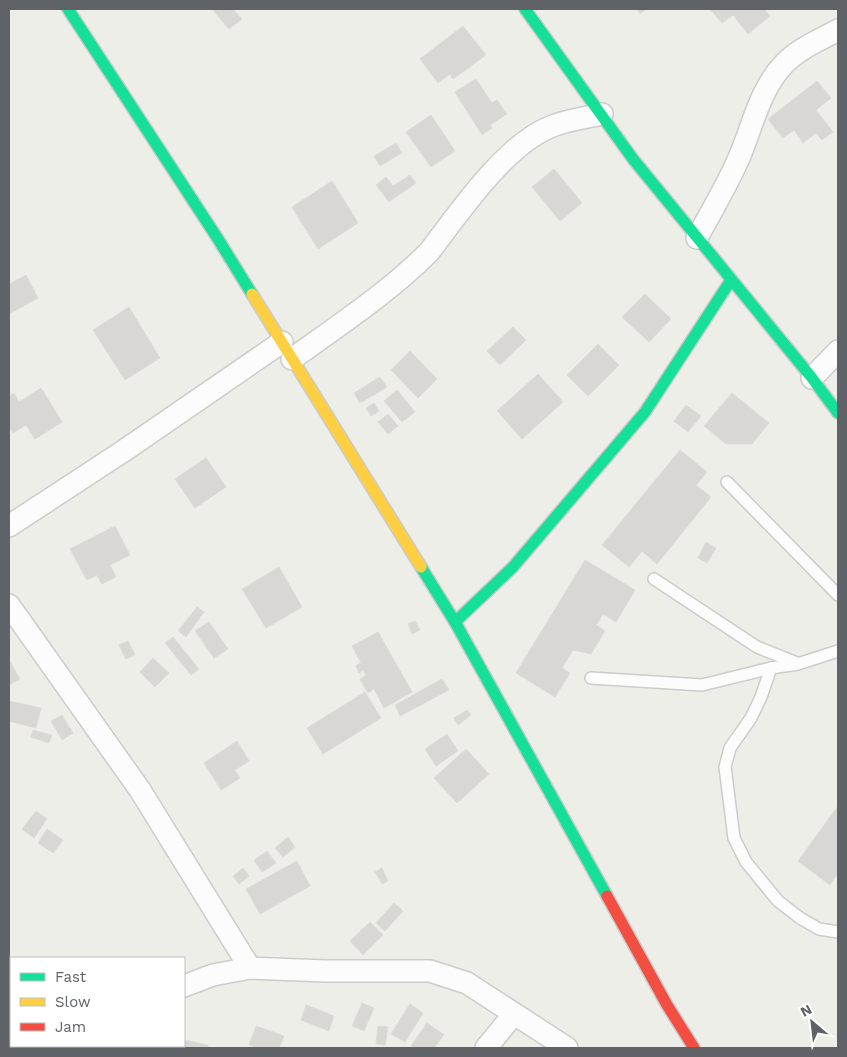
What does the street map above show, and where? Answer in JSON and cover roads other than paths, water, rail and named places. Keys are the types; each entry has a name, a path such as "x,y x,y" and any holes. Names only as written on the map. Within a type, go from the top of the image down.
{"street":[{"path":"68,9 213,231 455,622 529,752 667,1005 694,1048"},
{"path":"525,9 633,159 812,378 838,413"},
{"path":"697,238 738,160 762,98 782,66 794,54 838,30"},
{"path":"9,526 125,450 393,286 420,261 499,165 526,141 551,126 602,114"},
{"path":"455,622 519,560 645,412 731,280"},
{"path":"812,378 838,351"},
{"path":"9,605 140,790 250,968"},
{"path":"185,986 213,975 250,968 430,971 467,983 567,1048"},
{"path":"486,1048 514,1014"}],"lane":[{"path":"726,482 838,595"},
{"path":"654,579 757,647 798,664"},
{"path":"591,678 702,685 771,668 798,664 838,651"},
{"path":"771,668 751,718 730,748 725,767 734,838 746,862 778,901 800,918 819,929 838,932"}]}
